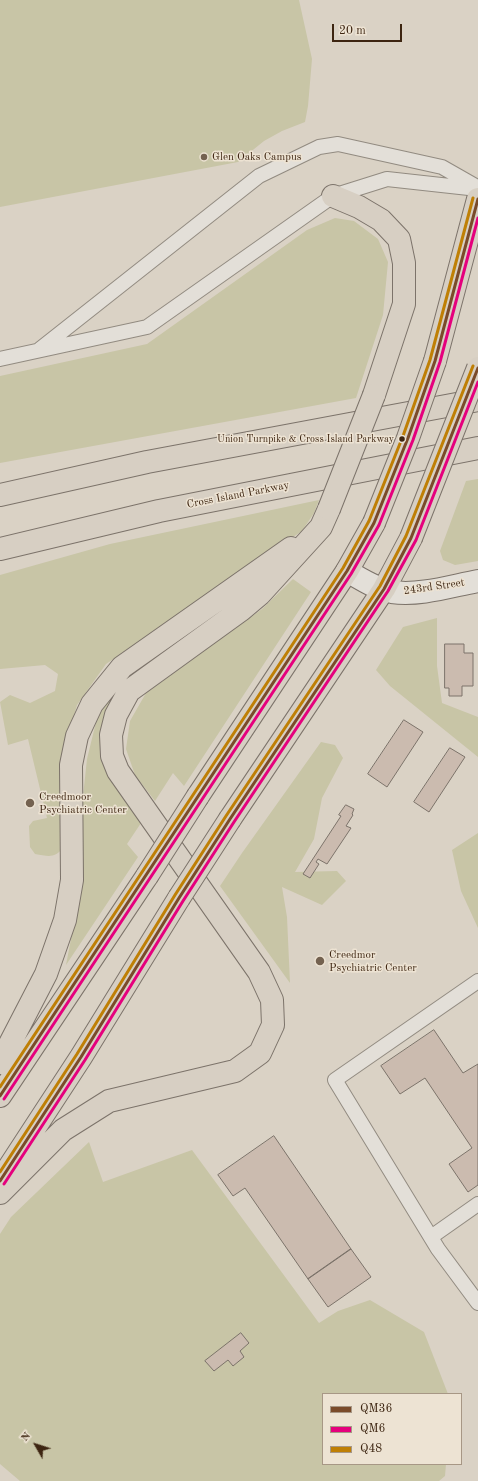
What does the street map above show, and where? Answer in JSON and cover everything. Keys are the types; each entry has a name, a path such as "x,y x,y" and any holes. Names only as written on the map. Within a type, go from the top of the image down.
{"main road":[{"path":"0,1193 63,1130 108,1101 236,1071 260,1053 272,1025 272,1000 260,972 118,771 112,756 111,735 116,715 129,691 241,610 260,594 325,518 374,395 404,304 404,263 399,240 381,220 359,207 333,196"},
{"path":"0,1096 147,876 198,796 347,571 374,523 408,438 435,361 478,199"},
{"path":"0,1181 82,1057 179,898 230,819 384,589 411,538 478,368"},
{"path":"0,489 478,400"},
{"name":"Cross Island Parkway","path":"0,549 159,511 478,448"},
{"path":"0,496 147,462"},
{"path":"0,1063 46,974 65,920 72,880 71,765 77,736 92,704 122,667 325,518"}],"street":[{"name":"243rd Street","path":"347,571 373,586 401,592 418,592 478,581"}],"lane":[{"path":"37,352 259,176 319,147 338,144 442,167 478,189"},
{"path":"0,359 147,327 333,196 387,179 478,189"},
{"path":"478,981 335,1080 438,1249 478,1303"},
{"path":"431,1237 478,1204"}],"shaded area":[{"path":"0,0 299,0 312,59 308,106 305,122 282,131 264,141 238,162 0,207"},
{"path":"335,218 354,221 378,239 388,262 383,315 356,398 0,463 0,376 147,344 307,230"},
{"path":"478,479 478,561 455,565 443,560 440,551 466,481"},
{"path":"319,500 314,513 302,531 106,664 77,705 62,759 63,848 57,854 50,856 35,854 30,847 29,826 33,821 47,818 28,739 8,745 0,702 10,695 30,703 55,691 58,674 45,665 0,669 0,575 110,544"},
{"path":"293,579 311,592 184,786 173,773 155,801 135,775 126,749 130,721 146,693 262,609"},
{"path":"437,618 437,666 442,703 478,717 478,757 390,686 376,670 403,627"},
{"path":"113,694 117,696 107,770 141,823 127,844 138,857 66,965 80,892 81,815 87,759 97,718"},
{"path":"321,742 335,745 343,758 322,798 314,839 295,872 337,871 346,881 322,905 282,887 287,917 290,983 220,886"},
{"path":"478,833 478,928 461,891 452,850"},
{"path":"89,1142 103,1182 192,1150 319,1323 338,1311 370,1300 424,1332 448,1393 322,1393 322,1465 446,1465 445,1476 439,1481 20,1481 0,1464 0,1234 11,1217"}],"building":[{"path":"445,644 464,644 464,653 473,653 473,686 462,686 462,696 449,696 449,688 445,688"},
{"path":"404,720 423,732 387,787 368,774"},
{"path":"450,748 465,757 429,812 414,802"},
{"path":"346,805 354,809 353,815 346,826 351,828 327,864 318,859 316,862 319,864 310,878 303,874 341,816 339,815"},
{"path":"434,1030 463,1073 478,1064 478,1185 468,1192 449,1164 472,1148 425,1078 400,1094 381,1066"},
{"path":"274,1136 351,1249 308,1279 245,1188 233,1196 218,1175"},
{"path":"351,1249 371,1277 328,1307 308,1279"},
{"path":"241,1333 249,1343 240,1351 244,1357 233,1366 228,1360 214,1371 205,1361"}],"transit line":[{"name":"Q48","path":"0,1087 343,568 369,521 403,436 430,360 473,198"},
{"name":"QM36","path":"0,1096 347,571 374,523 408,438 435,361 478,199"},
{"name":"QM6","path":"4,1099 351,574 379,525 413,440 440,362 478,218"},
{"name":"Q48","path":"0,1172 77,1054 175,895 226,816 380,586 406,536 473,366"},
{"name":"QM36","path":"0,1181 81,1057 179,898 230,819 384,589 411,538 478,368"},
{"name":"QM6","path":"4,1184 85,1060 183,901 234,822 388,591 416,540 478,382"}],"place":[{"name":"Glen Oaks Campus","path":"204,157"},
{"name":"Union Turnpike & Cross Island Parkway","path":"402,439"},
{"name":"Creedmoor Psychiatric Center","path":"30,803"},
{"name":"Creedmor Psychiatric Center","path":"320,961"}]}
